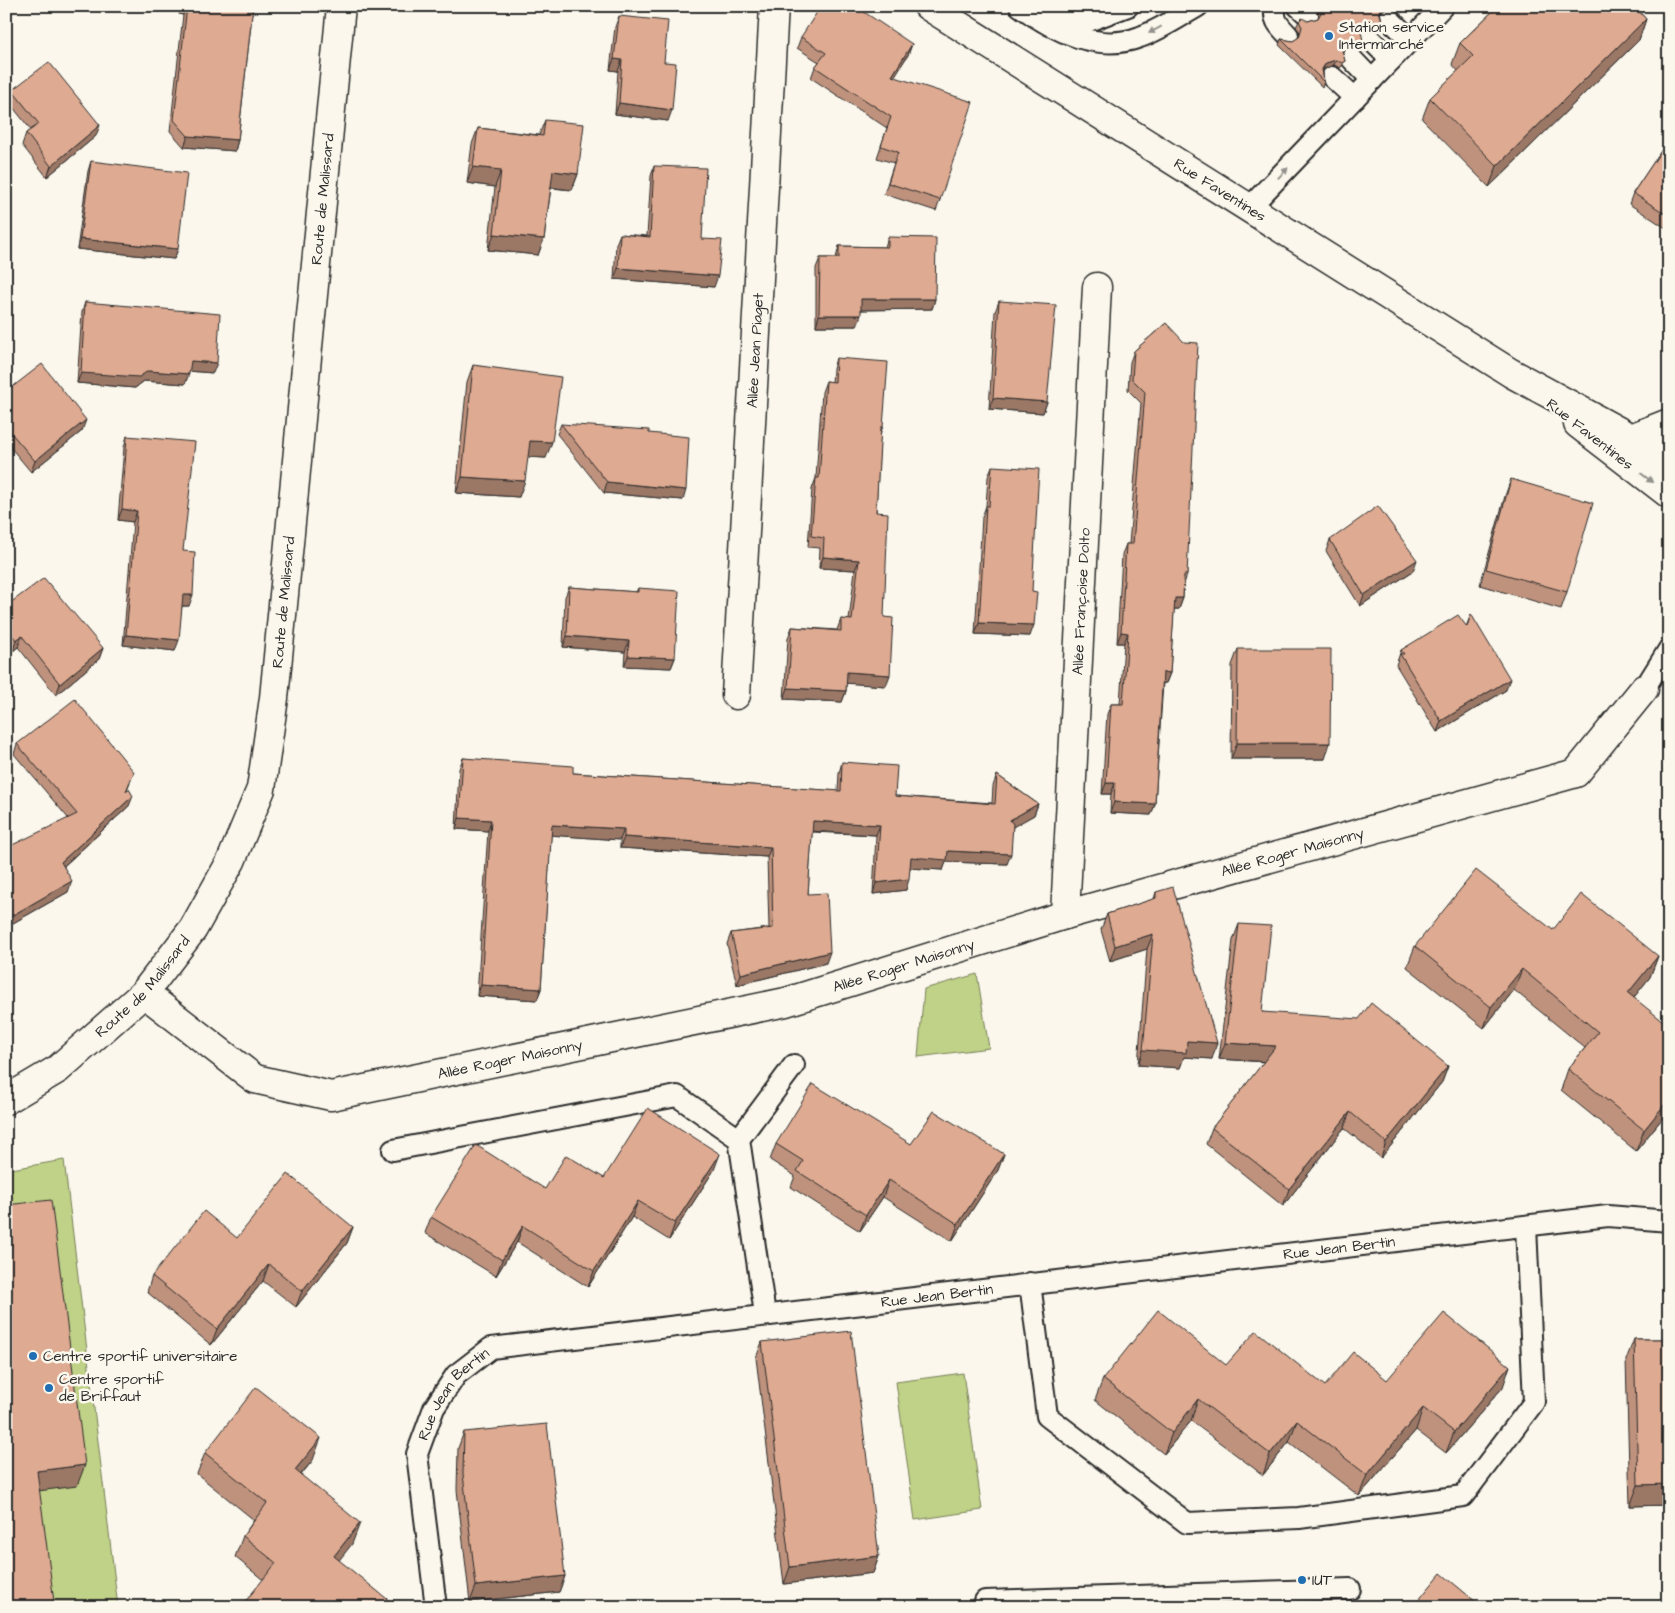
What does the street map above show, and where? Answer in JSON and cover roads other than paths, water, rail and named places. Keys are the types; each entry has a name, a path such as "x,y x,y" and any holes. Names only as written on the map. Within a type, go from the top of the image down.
{"street":[{"name":"Route de Malissard","path":"6,1100 58,1068 144,993 193,929 231,861 261,789 274,698 341,6"},
{"name":"Allée Jean Piaget","path":"736,695 774,6"},
{"name":"Rue Faventines","path":"928,6 1511,373 1631,438 1669,462"},
{"name":"Allée Françoise Dolto","path":"1065,915 1096,287"},
{"name":"Rue Faventines","path":"1511,373 1669,494"},
{"path":"1631,438 1669,423"},
{"name":"Allée Roger Maisonny","path":"144,993 255,1079 331,1096 786,1002 1065,915 1576,773 1644,689"}],"lane":[{"path":"1020,6 1047,25 1101,44 1140,38 1198,6"},
{"path":"1047,25 1076,6"},
{"path":"1047,25 1086,22 1128,6"},
{"path":"1276,6 1274,17 1278,25 1288,35"},
{"path":"1249,208 1443,6"},
{"path":"1389,19 1410,40"},
{"path":"1370,38 1392,60"},
{"path":"1351,58 1372,80"},
{"path":"1332,77 1355,98"},
{"path":"1644,689 1669,649"},
{"path":"765,1314 739,1140 794,1064"},
{"path":"393,1150 677,1096 739,1140"},
{"name":"Rue Jean Bertin","path":"436,1607 417,1454 434,1408 456,1375 491,1348 765,1314 1608,1216 1669,1221"},
{"path":"1030,1283 1048,1416 1187,1524 1299,1518 1463,1496 1534,1402 1526,1226"},
{"path":"985,1607 984,1601 1350,1589"}],"place":[{"name":"Station service Intermarché","path":"1329,36"},
{"name":"Centre sportif universitaire","path":"33,1356"},
{"name":"Centre sportif de Briffaut","path":"49,1388"},
{"name":"IUT","path":"1302,1580"}]}
